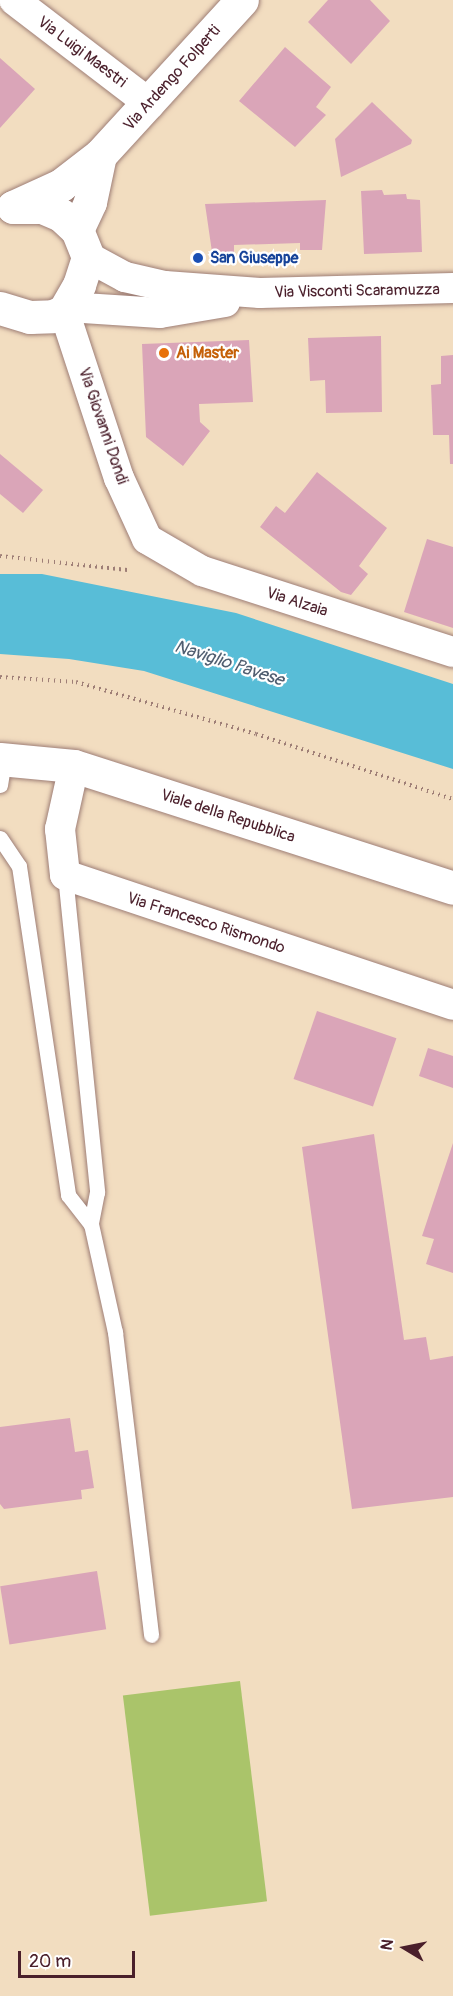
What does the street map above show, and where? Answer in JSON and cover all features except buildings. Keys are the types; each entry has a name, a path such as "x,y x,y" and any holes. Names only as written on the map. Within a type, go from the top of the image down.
{"street":[{"name":"Via Luigi Maestri","path":"14,0 150,104"},
{"name":"Via Ardengo Folperti","path":"6,207 61,185 100,154 150,104 243,0"},
{"path":"0,308 30,317 53,316 65,309 82,243 100,154"},
{"path":"6,207 42,207 61,215 82,243"},
{"name":"Via Visconti Scaramuzza","path":"82,243 125,278 165,286 260,293 453,288"},
{"name":"Via Visconti Scaramuzza","path":"65,309 160,313 260,293"},
{"name":"Via Giovanni Dondi","path":"65,309 119,478 147,539"},
{"name":"Via Alzaia","path":"147,539 202,571 453,652"},
{"path":"65,875 60,829 74,766"},
{"name":"Viale della Repubblica","path":"1,768 74,766 453,888"},
{"name":"Via Francesco Rismondo","path":"65,875 453,1005"}],"lane":[{"path":"0,838 19,866 68,1195 91,1224"},
{"path":"65,875 97,1192 91,1224 115,1332 151,1635"}],"path":[{"path":"0,677 76,682 256,734 453,799"}],"green space":[{"path":"240,1681 267,1901 150,1916 123,1695"}],"water":[{"name":"Naviglio Pavese","path":"0,574 42,574 236,613 453,684 453,769 144,671 69,659 0,654"}],"place":[{"name":"San Giuseppe","path":"198,258"},
{"name":"Ai Master","path":"164,353"}]}
